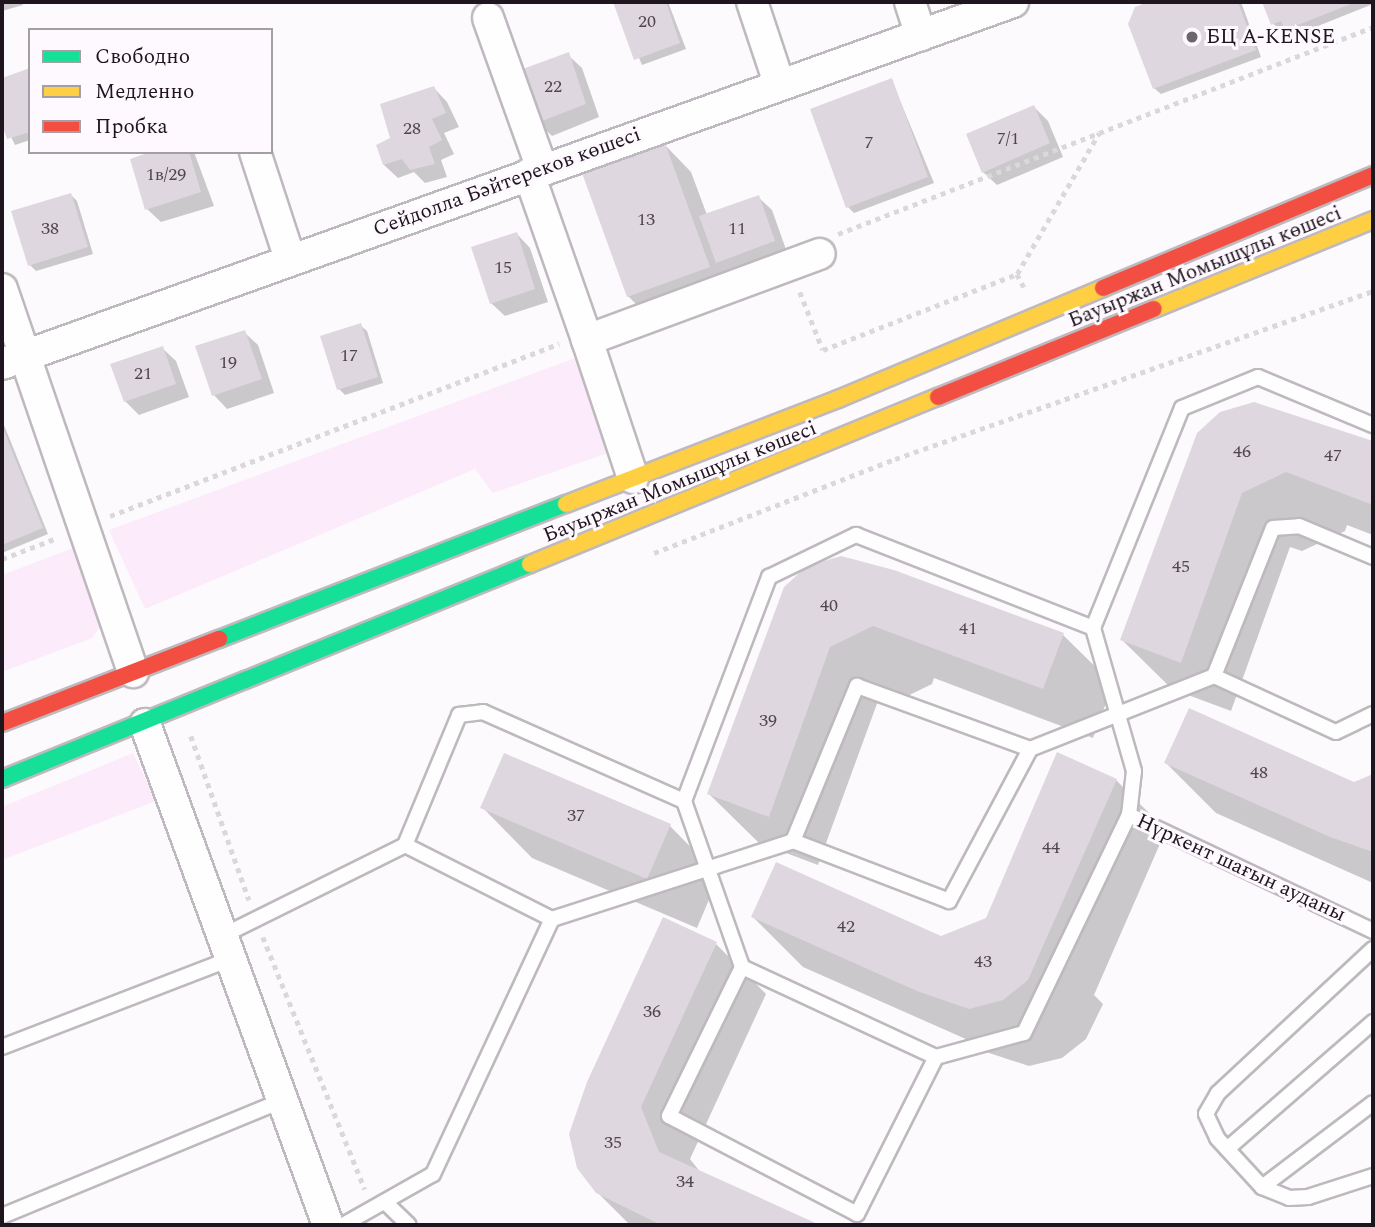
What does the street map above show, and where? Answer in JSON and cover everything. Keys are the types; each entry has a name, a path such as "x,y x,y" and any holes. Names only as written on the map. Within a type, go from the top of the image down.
{"main road":[{"path":"1284,212 1335,173"},
{"name":"Бауыржан Момышұлы көшесі","path":"2,723 1040,318 1373,175"},
{"name":"Бауыржан Момышұлы көшесі","path":"2,779 150,735 1373,220"},
{"path":"1317,243 1373,233"}],"street":[{"path":"752,2 779,83"},
{"path":"910,2 921,34"},
{"name":"Сейдолла Бәйтереков көшесі","path":"14,360 779,83 1013,2"},
{"path":"488,18 587,340 633,478"},
{"path":"255,154 290,259"},
{"path":"587,340 820,254"},
{"path":"2,289 14,360 133,672"},
{"path":"150,735 224,949 328,1225"}],"lane":[{"path":"1129,815 1134,771 1120,710 1093,628 1182,408 1258,377 1373,425"},
{"path":"1213,676 1273,528 1299,526 1373,556"},
{"path":"742,967 936,1057 855,1220 669,1116 742,967 684,801 769,578 856,535 1093,628"},
{"path":"405,845 552,919 709,871 793,841 949,901 1030,749 1120,710 1213,676 1336,732 1373,714"},
{"path":"793,841 857,686 1030,749"},
{"path":"2,1047 224,949 256,919 405,845 459,715 483,712 684,801"},
{"name":"Нүркент шағын ауданы","path":"936,1057 1024,1033 1129,815 1373,931"},
{"path":"343,1225 380,1207 433,1174 552,919"},
{"path":"1373,949 1218,1093 1206,1114 1227,1149 1262,1187 1289,1198 1308,1197 1373,1176"},
{"path":"1227,1149 1373,1021"},
{"path":"2,1216 281,1101"},
{"path":"1262,1187 1373,1102"},
{"path":"380,1207 409,1225"}],"path":[{"path":"789,265 823,350 1017,274 1100,133"},
{"path":"1017,274 1040,318"},
{"path":"648,555 895,459 1373,292"},
{"path":"150,735 190,734 201,729"},
{"path":"190,734 256,919 380,1207"}],"shaded area":[{"path":"578,357 611,452 493,493 475,469 145,609 109,530"},
{"path":"81,545 100,627 92,638 2,672 2,575"},
{"path":"133,753 156,801 2,860 2,807"}],"building":[{"path":"613,2 666,2 680,43 634,60"},
{"name":"БЦ A-KENSE","path":"1148,2 1238,2 1256,50 1153,89 1128,24 1135,7"},
{"path":"1262,2 1356,2 1285,30 1281,21 1271,25"},
{"path":"569,52 586,104 537,123 520,70"},
{"path":"28,69 28,133 7,139 2,124 2,78"},
{"path":"892,78 928,177 846,208 810,109"},
{"path":"434,86 446,113 432,119 442,140 429,147 435,164 410,170 402,159 383,165 376,145 390,138 380,104"},
{"path":"1034,105 1050,143 982,173 966,134"},
{"path":"665,143 710,267 627,297 582,173"},
{"path":"144,154 190,154 201,192 145,210 130,159"},
{"path":"71,193 88,247 28,266 11,211"},
{"path":"759,195 775,241 716,263 699,216"},
{"path":"517,232 535,289 490,304 471,247"},
{"path":"361,323 378,377 337,390 320,336"},
{"path":"245,330 262,379 212,396 195,346"},
{"path":"163,346 176,384 124,402 110,364"},
{"path":"1254,402 1373,441 1373,505 1286,472 1242,493 1181,663 1120,640 1197,433 1220,412"},
{"path":"2,426 43,528 2,545"},
{"path":"841,556 894,570 1064,633 1043,689 873,626 830,647 769,817 707,794 784,587 807,566"},
{"path":"1189,708 1354,782 1373,774 1373,852 1330,837 1164,763"},
{"path":"1057,752 1117,779 1028,980 1003,1000 969,1009 917,991 751,917 776,862 941,936 986,918"},
{"path":"504,753 671,824 647,879 480,808"},
{"path":"663,917 717,942 641,1107 659,1152 820,1225 661,1225 596,1193 577,1168 569,1134 587,1082"}],"traffic: fast":[{"path":"219,639 566,504"},
{"path":"2,779 530,564"}],"traffic: slow":[{"path":"1154,309 1373,220"},
{"path":"566,504 838,399 1103,288"},
{"path":"530,564 938,397"}],"traffic: jam":[{"path":"1103,288 1373,175"},
{"path":"938,397 1154,309"},
{"path":"2,723 219,639"}],"place":[{"name":"БЦ A-KENSE","path":"1192,37"}]}
